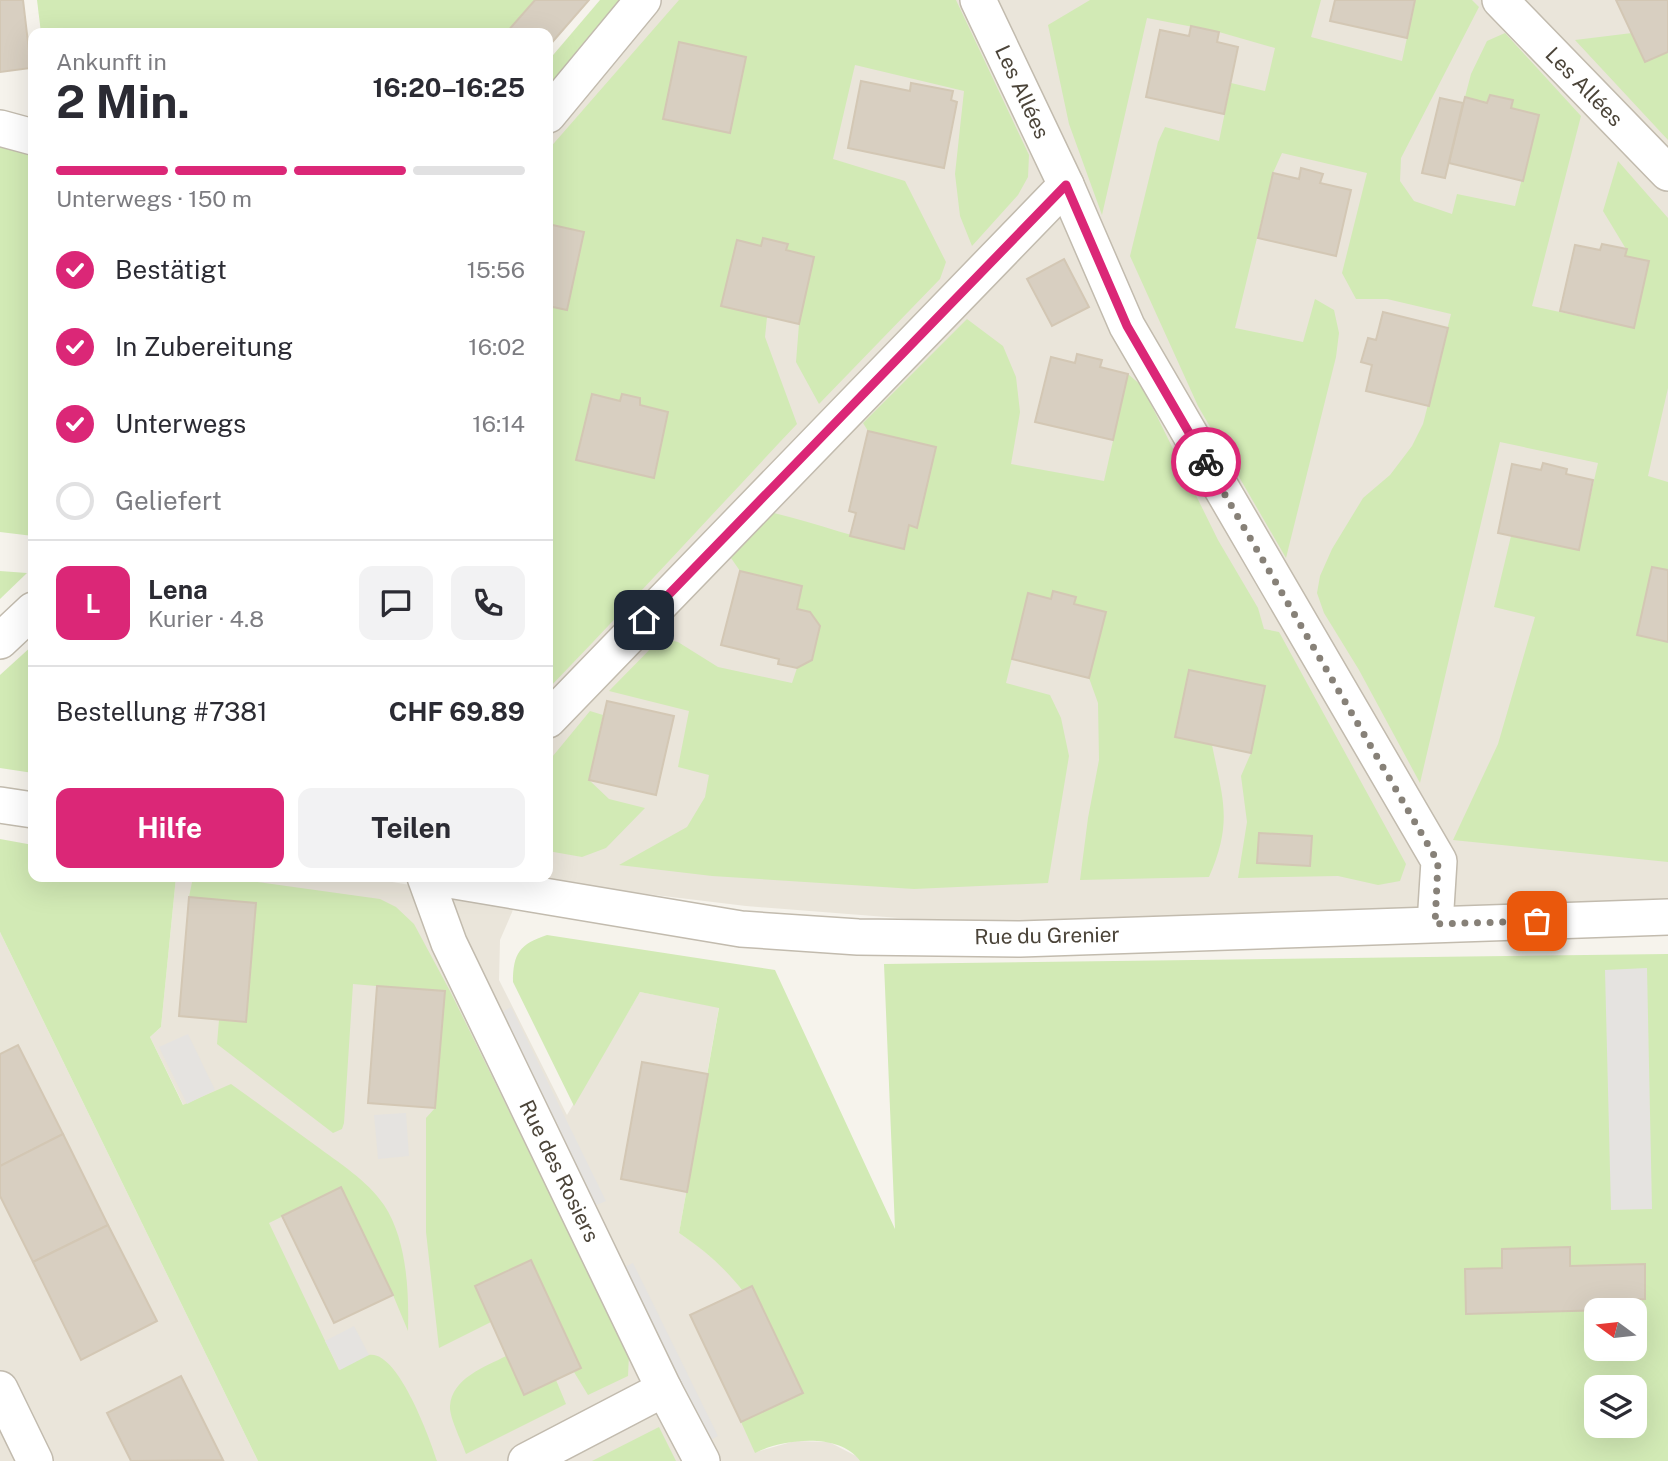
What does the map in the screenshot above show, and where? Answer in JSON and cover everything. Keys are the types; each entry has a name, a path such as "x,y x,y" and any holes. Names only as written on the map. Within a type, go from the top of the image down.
{"street":[{"path":"553,109 643,0"},
{"name":"Les Allées","path":"978,0 1066,185 1127,326 1438,862 1435,924"},
{"name":"Les Allées","path":"1500,0 1668,173"},
{"path":"553,715 1066,185"},
{"path":"0,641 28,615"},
{"path":"0,805 28,809"},
{"name":"Rue des Rosiers","path":"427,882 449,943 664,1390 702,1461"},
{"name":"Rue du Grenier","path":"461,882 741,929 858,937 1020,939 1668,917"},
{"path":"0,1390 35,1461"},
{"path":"526,1461 664,1390"}],"shaded area":[{"path":"659,0 1668,0 1668,901 1014,927 746,906 547,882 553,882 553,124"},
{"path":"176,882 392,882 516,903 500,940 499,980 567,1115 640,992 719,1007 679,1233 728,1272 742,1290 752,1286 803,1393 756,1452 795,1441 829,1442 856,1456 860,1461 358,1461 150,1037 161,1027"},
{"path":"0,932 258,1461 0,1461"},
{"path":"1647,968 1652,1209 1611,1210 1605,970"},
{"path":"511,1007 606,1201 592,1207 498,1014"},
{"path":"188,1034 215,1090 187,1104 159,1047"},
{"path":"406,1113 409,1156 378,1159 374,1115"},
{"path":"633,1263 718,1436 708,1441 622,1268"},
{"path":"354,1326 369,1355 340,1370 325,1341"}],"green space":[{"path":"37,0 535,0 510,28 40,28"},
{"path":"600,0 632,0 553,90 553,55"},
{"path":"679,0 956,0 1029,155 1028,177 1018,195 972,246 960,216 955,174 964,91 855,65 833,159 905,181 946,262 940,279 819,404 796,362 799,324 814,257 786,250 788,244 764,238 761,246 737,240 721,306 767,317 765,337 797,424 553,684 553,307 566,310 584,232 553,225 553,144"},
{"path":"1090,0 1321,0 1311,37 1402,61 1415,0 1472,0 1479,7 1401,158 1400,181 1414,201 1452,214 1457,194 1515,206 1538,115 1511,108 1512,100 1490,95 1487,103 1465,97 1471,74 1487,41 1505,33 1581,116 1532,306 1634,328 1649,262 1625,256 1626,249 1603,211 1618,161 1668,218 1668,388 1648,476 1668,482 1668,570 1652,567 1637,635 1668,642 1668,862 1453,840 1498,744 1535,617 1494,607 1511,536 1578,550 1598,463 1500,442 1420,783 1359,670 1324,613 1317,593 1320,576 1332,549 1363,498 1390,475 1412,446 1423,424 1451,314 1387,299 1356,299 1342,273 1367,173 1282,153 1273,173 1235,328 1303,342 1315,299 1334,310 1339,333 1336,357 1286,558 1198,406 1130,256 1158,142 1165,127 1219,141 1231,83 1265,91 1275,48 1219,32 1147,18 1102,215 1069,124 1048,25"},
{"path":"1632,33 1645,62 1668,52 1668,140 1575,40"},
{"path":"0,142 16,145 28,153 28,535 0,532"},
{"path":"967,319 1003,346 1016,377 1020,412 1011,464 1104,481 1128,374 1142,386 1218,540 1258,608 1264,629 1279,632 1406,864 1400,881 1378,885 1338,876 1238,878 1247,822 1241,776 1251,753 1265,686 1189,670 1175,737 1212,745 1224,811 1221,841 1209,877 1080,880 1099,760 1098,703 1089,678 1106,612 1074,604 1075,597 1053,591 1051,599 1028,594 1006,683 1050,695 1061,718 1069,756 1048,883 914,889 712,876 619,865 687,827 705,797 709,775 678,767 689,711 609,691 661,638 678,642 718,667 792,683 797,668 812,660 820,626 797,609 802,586 740,571 731,558 774,513 904,549 909,525 917,527 936,447 868,431 863,423"},
{"path":"0,571 27,573 0,599"},
{"path":"28,650 28,772 0,768 0,675"},
{"path":"590,711 603,715 589,780 609,799 645,808 606,848 582,857 553,852 553,756"},
{"path":"0,839 28,844 28,882 176,882 161,1027 150,1037 183,1105 231,1084 352,1172 384,1205 398,1234 402,1250 407,1283 408,1331 341,1188 269,1223 339,1370 369,1355 380,1357 391,1366 411,1398 437,1461 258,1461 0,932"},
{"path":"192,882 258,882 380,899 396,907 414,924 450,991 629,1355 628,1376 588,1395 574,1372 581,1368 531,1260 475,1286 491,1322 439,1348 426,1232 426,1118 435,1108 445,992 353,984 344,1123 342,1129 333,1133 217,1044 219,1020 246,1021 256,903 189,897"},
{"path":"547,935 775,970 895,1229 884,964 1668,954 1668,1461 860,1461 839,1446 810,1441 780,1444 755,1453 741,1422 802,1393 752,1286 742,1290 713,1259 679,1233 719,1008 640,992 574,1106 513,982 517,957 530,942"},
{"path":"506,1356 524,1394 556,1380 566,1404 466,1454 452,1416 452,1396 471,1375"},
{"path":"659,1427 676,1461 592,1461"}],"building":[{"path":"0,0 23,0 28,68 0,72"},
{"path":"535,0 589,0 553,41 553,28 510,28"},
{"path":"1335,0 1415,0 1407,38 1330,21"},
{"path":"1616,0 1668,0 1668,52 1645,62"},
{"path":"1191,26 1219,32 1217,42 1238,47 1224,114 1146,97 1160,30 1189,36"},
{"path":"679,42 746,57 730,133 663,119"},
{"path":"861,81 910,91 911,83 953,91 951,100 957,102 944,168 848,148"},
{"path":"1490,95 1513,100 1511,108 1539,115 1523,181 1449,163 1465,97 1487,103"},
{"path":"1440,98 1463,103 1445,178 1422,173"},
{"path":"1301,168 1323,174 1320,183 1351,190 1336,256 1258,238 1273,173 1299,179"},
{"path":"553,225 584,232 567,310 553,307"},
{"path":"763,238 788,244 786,250 814,257 799,324 721,306 737,240 761,246"},
{"path":"1602,244 1627,249 1625,256 1649,261 1634,328 1560,311 1575,245 1600,250"},
{"path":"1064,259 1089,307 1052,326 1027,279"},
{"path":"1383,312 1448,328 1429,406 1366,391 1372,365 1361,362 1368,338 1376,340"},
{"path":"1077,354 1102,360 1100,367 1128,374 1113,440 1035,422 1051,357 1075,363"},
{"path":"592,394 620,401 622,394 640,398 640,405 668,412 654,478 576,460"},
{"path":"868,431 936,447 917,528 909,525 904,549 850,536 856,513 849,511"},
{"path":"1543,463 1567,469 1566,474 1593,480 1579,550 1498,533 1512,464 1541,470"},
{"path":"1652,567 1668,570 1668,642 1637,635"},
{"path":"740,571 802,586 797,609 810,612 820,626 812,660 797,668 778,664 779,659 721,645"},
{"path":"1053,591 1076,597 1074,604 1106,612 1089,678 1012,659 1028,593 1051,599"},
{"path":"1189,670 1265,686 1251,753 1175,737"},
{"path":"607,701 674,716 656,795 589,780"},
{"path":"1259,833 1312,836 1310,866 1257,863"},
{"path":"189,897 256,903 246,1022 179,1016"},
{"path":"377,986 445,991 435,1108 368,1103"},
{"path":"18,1045 63,1134 0,1166 0,1054"},
{"path":"642,1062 708,1074 687,1192 621,1179"},
{"path":"63,1134 108,1225 33,1262 0,1196 0,1166"},
{"path":"341,1187 393,1295 334,1323 282,1216"},
{"path":"108,1225 157,1321 81,1360 33,1262"},
{"path":"1570,1247 1570,1266 1645,1264 1645,1298 1584,1298 1584,1311 1466,1314 1465,1269 1502,1268 1502,1249"},
{"path":"531,1260 581,1368 524,1395 475,1286"},
{"path":"752,1286 803,1393 741,1422 690,1315"},
{"path":"181,1376 223,1460 131,1461 107,1413"}],"way so far":[{"path":"1206,462 1438,862 1435,924 1537,921"}],"route":[{"path":"644,620 1066,185 1127,326 1206,462"}]}
